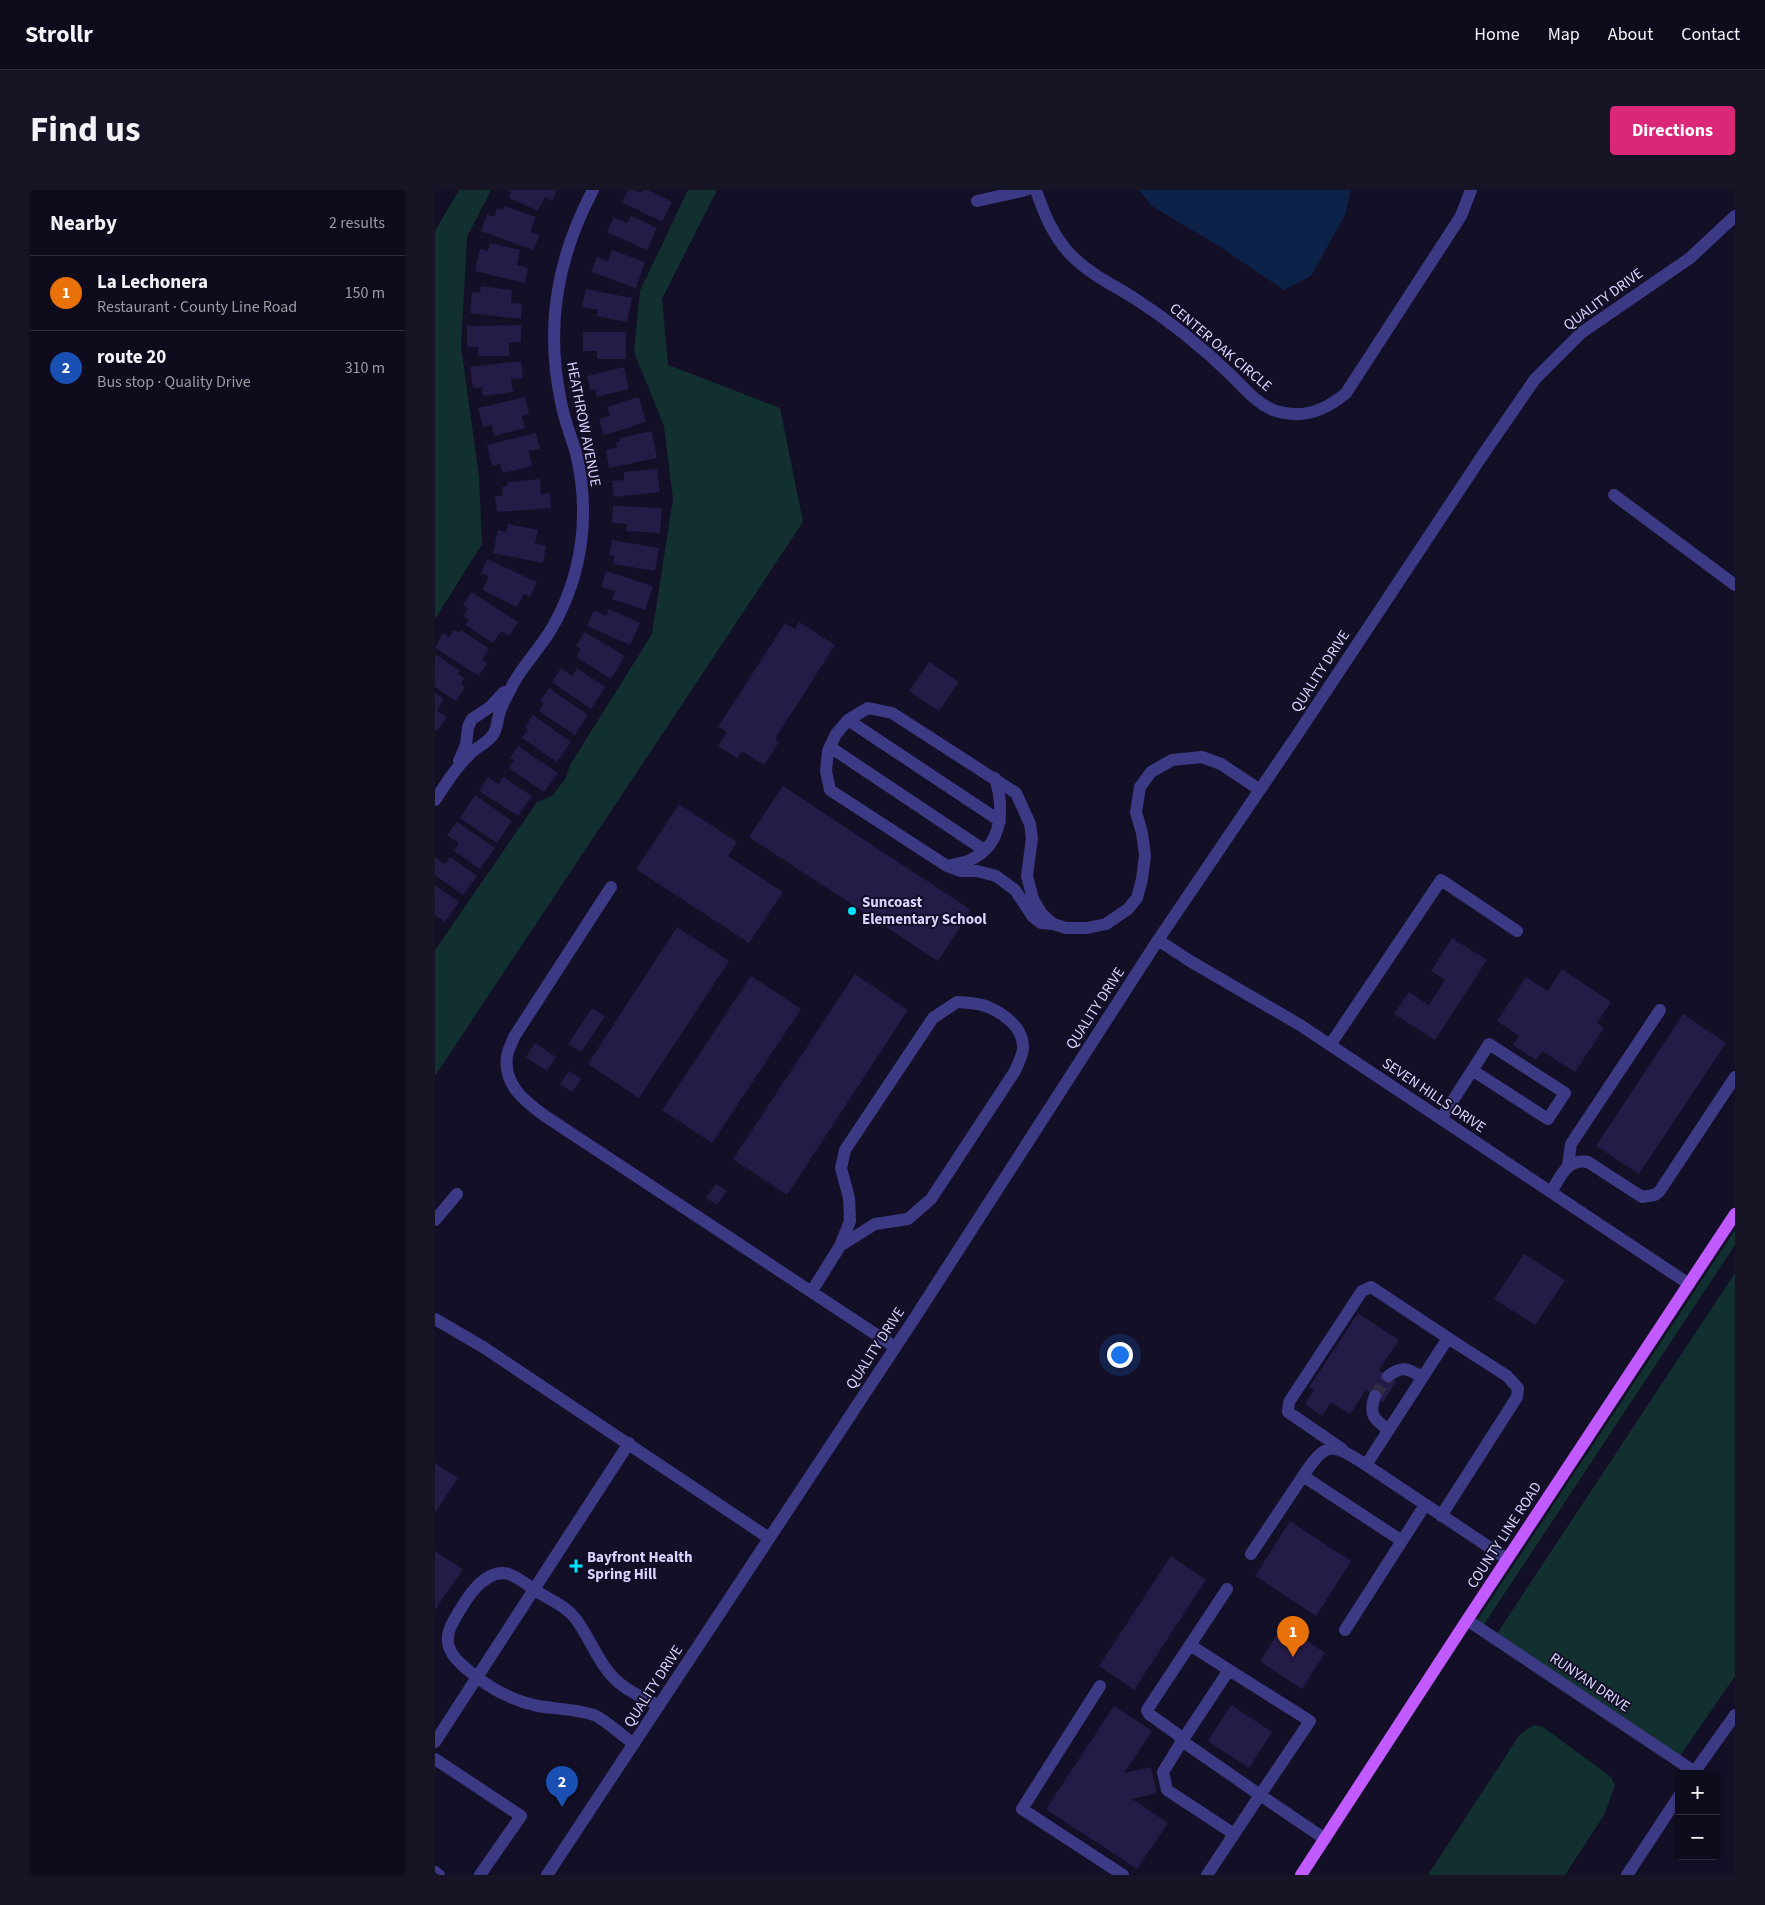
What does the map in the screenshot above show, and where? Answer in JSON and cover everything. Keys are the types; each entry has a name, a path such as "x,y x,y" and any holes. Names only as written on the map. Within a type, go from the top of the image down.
{"main road":[{"name":"COUNTY LINE ROAD","path":"1301,1875 1735,1214"}],"street":[{"name":"HEATHROW AVENUE","path":"435,800 456,768 469,754 494,734 500,710 514,683 552,628 575,574 581,543 583,512 581,481 576,453 561,404 555,370 553,336 555,302 561,271 570,239 593,190"},
{"path":"977,201 1026,190"},
{"name":"CENTER OAK CIRCLE","path":"1036,190 1043,212 1055,235 1071,255 1084,266 1172,324 1210,355 1263,405 1276,411 1291,414 1307,414 1322,410 1346,393 1461,216 1471,190"},
{"name":"QUALITY DRIVE","path":"547,1875 895,1347 1158,940 1476,464 1535,379 1581,333 1690,258 1735,216"},
{"path":"1614,496 1735,585"},
{"name":"HEATHROW AVENUE","path":"456,768 466,745 468,727 472,720 490,707 514,683"},
{"path":"1053,924 1042,914 1033,899 1027,876 1032,838 1030,824 1016,793 892,713 868,708 848,720 830,747 826,771 830,790 947,866 960,871 977,871 997,876 1015,890 1033,917 1041,923 1066,928 1087,928 1106,924 1128,909 1137,898 1145,855 1142,833 1136,812 1140,787 1151,772 1172,760 1202,757 1221,764 1260,790"},
{"path":"848,720 1000,822"},
{"path":"830,747 984,850"},
{"path":"947,866 970,860 984,850 993,839 1000,822 1001,804 995,778"},
{"path":"1330,1046 1441,880 1517,931"},
{"path":"611,887 514,1037 507,1055 508,1074 513,1086 523,1100 545,1116 895,1347"},
{"name":"SEVEN HILLS DRIVE","path":"1158,940 1190,961 1300,1025 1689,1284"},
{"path":"812,1292 840,1246 850,1222 849,1198 841,1168 845,1150 933,1018 957,1002 986,1006 1003,1015 1019,1030 1023,1045 1021,1057 1015,1071 931,1199 908,1219 875,1224 840,1246"},
{"path":"1551,1192 1568,1165 1571,1144 1660,1010"},
{"path":"1441,1119 1489,1044 1565,1093 1548,1119 1473,1070"},
{"path":"1568,1165 1580,1161 1588,1162 1642,1197 1659,1192 1735,1077"},
{"path":"435,1220 457,1194"},
{"path":"1441,1516 1517,1397 1518,1388 1507,1376 1371,1287 1362,1290 1289,1402 1288,1412 1342,1450 1366,1465 1441,1516 1507,1559"},
{"path":"435,1319 480,1345 769,1538"},
{"path":"1366,1465 1449,1338"},
{"path":"1388,1376 1399,1369 1407,1369 1422,1377"},
{"path":"1375,1396 1372,1404 1373,1415 1377,1422 1389,1430"},
{"path":"435,1742 629,1443"},
{"path":"1251,1554 1315,1459 1330,1449 1342,1450"},
{"path":"1303,1476 1402,1541"},
{"path":"1345,1630 1425,1505"},
{"path":"634,1744 593,1715 537,1706 515,1700 494,1690 476,1678 449,1650 447,1639 454,1620 481,1582 499,1573 510,1575 573,1616 611,1675 622,1686 659,1706"},
{"path":"1227,1589 1147,1710 1149,1714 1177,1734 1182,1742 1325,1839"},
{"name":"RUNYAN DRIVE","path":"1467,1620 1690,1770"},
{"path":"1191,1645 1310,1722 1207,1875"},
{"path":"1229,1670 1163,1772 1167,1790 1234,1834"},
{"path":"1100,1686 1022,1809 1123,1875"},
{"path":"1696,1770 1735,1715"},
{"path":"435,1759 521,1816 480,1875"},
{"path":"1627,1875 1675,1802"},
{"path":"435,1872 439,1875"}],"green space":[{"path":"459,190 491,190 467,237 461,346 479,477 482,544 435,619 435,231"},
{"path":"688,190 717,190 662,299 668,365 780,408 803,522 435,1076 435,950 537,802 552,796 566,778 570,765 652,634 673,499 664,426 634,352 640,291"},
{"path":"1735,1230 1735,1245 1479,1632 1472,1628"},
{"path":"1735,1273 1735,1676 1678,1759 1492,1641"},
{"path":"1534,1725 1543,1727 1611,1777 1615,1786 1604,1815 1565,1875 1428,1875 1520,1734"}],"water":[{"path":"1139,190 1351,190 1345,215 1311,276 1284,290 1219,246 1153,207"}],"building":[{"path":"507,190 557,190 552,201 545,197 538,211 509,198 511,192"},
{"path":"628,190 641,193 642,190 648,190 672,202 662,222 622,202"},
{"path":"504,206 536,217 530,232 539,235 534,250 481,231 487,214 494,217 497,208 503,210"},
{"path":"631,216 657,228 647,250 607,232 614,217 627,223"},
{"path":"490,243 520,250 517,265 528,268 525,283 475,271 480,249 488,251"},
{"path":"612,250 645,262 636,288 591,272 597,257 608,261"},
{"path":"481,286 512,290 511,303 522,304 521,319 470,313 472,292 480,293"},
{"path":"586,289 632,298 627,322 596,316 598,310 582,307"},
{"path":"521,325 521,342 509,343 509,356 478,356 478,347 467,347 467,326"},
{"path":"583,332 626,332 626,359 597,359 597,351 583,351"},
{"path":"521,361 523,378 511,379 513,392 483,396 482,387 473,388 470,367"},
{"path":"624,367 629,389 597,397 595,389 590,390 587,376"},
{"path":"525,397 529,414 522,416 525,428 494,436 492,425 483,427 478,408"},
{"path":"639,397 646,422 604,435 599,419 610,416 607,407"},
{"path":"652,431 657,458 609,468 606,450 617,448 616,442 620,441 620,438"},
{"path":"536,433 540,449 529,451 532,466 503,473 500,464 492,466 487,445"},
{"path":"657,469 660,492 614,497 612,481 624,480 624,472"},
{"path":"540,479 541,494 550,493 551,508 497,512 495,496 503,496 502,487 508,486 507,482"},
{"path":"613,506 662,508 660,533 626,531 627,524 612,523"},
{"path":"508,524 538,530 535,544 546,546 543,563 493,553 498,530 506,532"},
{"path":"612,540 659,548 655,571 613,564 614,556 609,555"},
{"path":"487,559 537,582 530,597 524,594 517,607 482,590 489,576 481,573"},
{"path":"606,571 653,586 645,610 612,599 615,591 601,587"},
{"path":"471,592 518,622 509,636 501,631 493,643 466,625 469,620 463,616 468,608 463,605"},
{"path":"609,609 640,623 630,645 587,626 594,610 606,616"},
{"path":"799,622 835,645 775,739 779,742 764,765 742,751 737,758 718,746 727,732 718,727 785,623 795,629"},
{"path":"454,630 459,633 461,630 489,648 482,660 487,663 479,676 435,648 443,633 449,637"},
{"path":"585,632 625,656 611,679 576,657 581,649 576,646"},
{"path":"435,654 460,671 458,674 465,678 461,684 465,687 456,701 435,687"},
{"path":"929,662 959,682 939,711 909,691"},
{"path":"561,668 572,676 577,668 605,687 591,709 552,682"},
{"path":"549,688 588,715 575,735 539,711 544,703 540,701"},
{"path":"435,693 444,699 437,711 447,717 437,731 435,730"},
{"path":"533,715 571,742 557,762 522,738 528,730 525,727"},
{"path":"518,746 558,773 544,792 509,768 514,760 510,758"},
{"path":"488,777 499,784 503,777 532,796 518,816 479,791"},
{"path":"783,786 971,910 938,961 749,837"},
{"path":"475,795 512,821 497,843 460,818"},
{"path":"679,804 737,842 728,856 783,892 749,943 636,869"},
{"path":"457,822 495,848 480,869 454,851 459,843 447,835"},
{"path":"435,857 445,864 450,857 477,876 463,895 435,875"},
{"path":"435,885 459,902 445,922 435,915"},
{"path":"677,927 729,961 639,1098 588,1064"},
{"path":"1452,938 1487,960 1435,1040 1394,1014 1409,992 1429,1005 1445,980 1431,971"},
{"path":"1562,969 1611,1002 1597,1023 1604,1028 1575,1072 1542,1051 1536,1060 1513,1045 1519,1036 1497,1021 1526,977 1548,991"},
{"path":"855,974 908,1010 787,1195 733,1159"},
{"path":"751,976 801,1009 712,1143 662,1110"},
{"path":"592,1008 605,1016 581,1052 568,1044"},
{"path":"1683,1014 1726,1043 1639,1174 1596,1146"},
{"path":"535,1043 556,1057 547,1071 526,1057"},
{"path":"569,1071 581,1079 572,1092 560,1084"},
{"path":"716,1184 727,1191 717,1205 706,1198"},
{"path":"1524,1254 1565,1280 1535,1325 1494,1299"},
{"path":"1358,1313 1399,1340 1379,1370 1396,1381 1383,1402 1366,1390 1350,1414 1331,1402 1322,1416 1305,1404 1314,1390 1309,1387"},
{"path":"435,1463 458,1478 435,1513"},
{"path":"1290,1521 1351,1561 1316,1616 1255,1576"},
{"path":"435,1551 463,1569 435,1610"},
{"path":"1171,1556 1206,1580 1134,1690 1099,1666"},
{"path":"1283,1625 1325,1653 1302,1689 1260,1661"},
{"path":"1231,1705 1272,1732 1249,1768 1208,1741"},
{"path":"1114,1706 1152,1731 1124,1773 1151,1767 1157,1793 1132,1799 1168,1823 1137,1869 1046,1809"}],"tunnel":[{"path":"1375,1396 1388,1376"}],"place":[{"name":"Suncoast Elementary School","path":"852,911"},
{"name":"Bayfront Health Spring Hill","path":"576,1566"},
{"name":"La Lechonera","path":"1293,1657"},
{"name":"route 20","path":"562,1807"}]}
